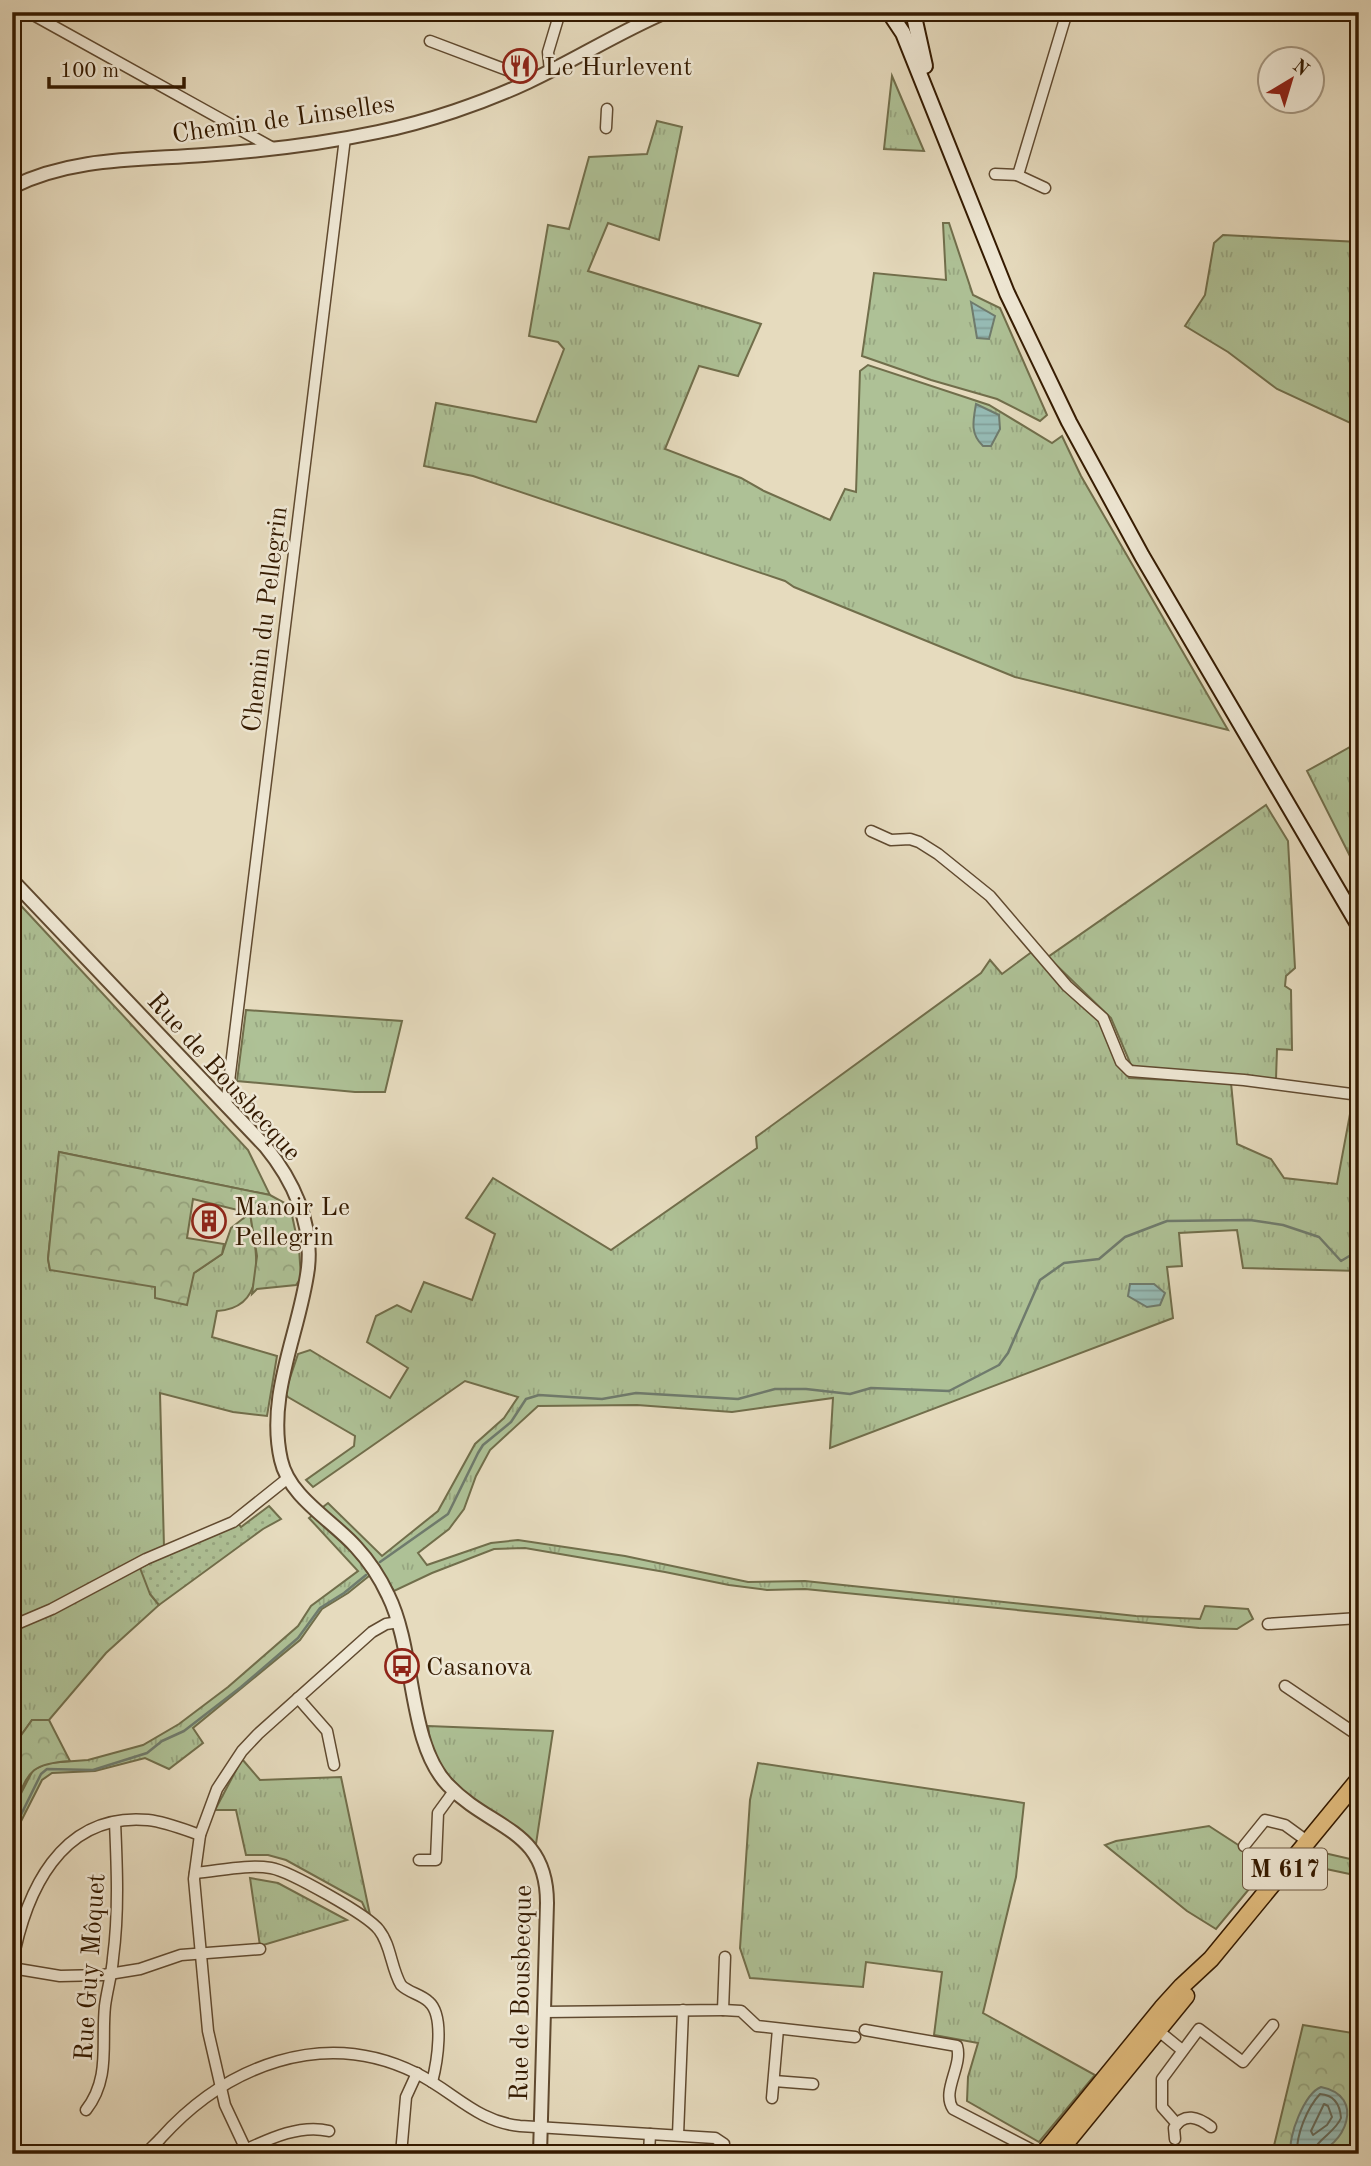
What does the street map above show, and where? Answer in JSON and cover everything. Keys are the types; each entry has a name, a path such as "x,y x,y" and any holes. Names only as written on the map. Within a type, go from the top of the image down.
{"main road":[{"path":"889,12 903,33 1007,293 1069,422 1142,556 1359,926"},
{"path":"912,12 944,135"},
{"name":"M 617","path":"1041,2154 1192,1988 1210,1959 1359,1779"},
{"name":"M 617","path":"1057,2154 1154,2027"}],"street":[{"path":"28,12 274,148"},
{"path":"550,71 548,52 560,12"},
{"name":"Chemin de Linselles","path":"12,187 44,174 83,164 274,148 345,138 417,122 529,81 666,12"},
{"path":"1017,175 1067,12"},
{"path":"430,41 529,81"},
{"path":"606,128 607,109"},
{"path":"1359,126 1356,136 1359,137"},
{"name":"Chemin du Pellegrin","path":"226,1105 345,138"},
{"path":"995,174 1017,175 1045,188"},
{"path":"871,831 891,840 911,839 919,842 939,854 990,896 1067,986 1103,1018 1121,1062 1130,1071 1244,1080 1359,1094"},
{"name":"Rue de Bousbecque","path":"12,880 226,1105 281,1167 296,1195 306,1230 308,1269 286,1360 278,1408 279,1450 288,1478 297,1490 344,1534 367,1560 384,1587 399,1622 426,1749 435,1769 454,1791 528,1844 544,1868 547,1894 540,2154"},
{"path":"12,1626 52,1609 137,1563 233,1522 288,1478"},
{"path":"1268,1624 1359,1618"},
{"path":"330,2131 311,2130 286,2134 246,2152 228,2113 206,2022 195,1873 200,1835 213,1797 231,1764 258,1734 372,1632 386,1624 399,1622"},
{"path":"1285,1686 1359,1736"},
{"path":"298,1698 327,1731 334,1765"},
{"path":"419,1860 436,1860 438,1812 454,1791"},
{"path":"1244,1846 1265,1820 1285,1825 1307,1842"},
{"path":"200,1835 152,1821 115,1822 95,1827 80,1836 49,1866 24,1914 12,1967 68,1977 110,1975 140,1969 174,1956 260,1949"},
{"name":"Rue Guy Môquet","path":"86,2110 94,2099 104,2069 105,2008 116,1922 115,1822"},
{"path":"195,1873 260,1867 276,1869 295,1877 373,1923 382,1934 401,1985 427,2000 437,2014 437,2061 432,2082"},
{"path":"723,2010 725,1957"},
{"path":"678,2135 683,2010"},
{"path":"544,2012 741,2011 755,2026 855,2037"},
{"path":"1177,2123 1162,2107 1160,2091 1165,2073 1199,2029 1243,2062 1273,2025"},
{"path":"1154,2027 1182,2050"},
{"path":"772,2098 778,2029"},
{"path":"865,2030 957,2046 958,2066 948,2097 953,2109 1041,2154"},
{"path":"146,2154 178,2119 239,2076 272,2062 323,2054 374,2057 417,2073 484,2117 513,2126 715,2138 723,2142 724,2154"},
{"path":"401,2154 406,2098 417,2073"},
{"path":"774,2081 813,2084"},
{"path":"1175,2140 1173,2132 1177,2123 1192,2117 1211,2127"},
{"path":"649,2154 650,2134"}],"green space":[{"path":"892,76 924,151 884,149"},
{"path":"657,121 682,127 659,240 608,223 588,271 761,324 738,376 699,366 665,449 741,478 830,520 845,489 856,492 860,371 868,365 989,405 1052,443 1062,436 1081,476 1228,730 1015,677 785,581 473,476 424,466 436,403 536,422 564,349 558,342 529,336 548,225 569,229 589,157 647,154"},
{"path":"943,223 949,223 973,295 1000,308 1047,415 1040,421 997,399 862,356 874,273 946,280"},
{"path":"1223,235 1359,242 1359,427 1277,389 1228,352 1185,326 1205,295 1214,243"},
{"path":"1359,742 1359,874 1307,771"},
{"path":"1266,805 1288,841 1295,968 1286,976 1285,986 1291,990 1292,1050 1277,1049 1276,1079 1145,1070 1131,1065 1111,1018 1048,957"},
{"path":"12,896 248,1150 270,1195 59,1152 48,1259 50,1270 194,1273 222,1254 231,1228 250,1213 256,1275 245,1300 234,1307 217,1311 212,1337 277,1356 267,1416 233,1412 160,1393 164,1547 150,1594 159,1605 106,1653 49,1720 32,1720 12,1748"},
{"path":"1033,951 1096,1018 1129,1078 1231,1083 1237,1144 1271,1159 1284,1178 1337,1184 1353,1098 1359,1099 1359,1271 1243,1268 1237,1230 1179,1233 1182,1266 1167,1267 1173,1318 830,1448 833,1398 732,1412 637,1405 538,1406 490,1450 476,1476 464,1509 449,1529 418,1553 427,1565 491,1543 518,1540 625,1556 748,1582 805,1581 1136,1616 1200,1619 1205,1606 1248,1609 1253,1619 1237,1629 1199,1628 805,1589 767,1590 525,1548 494,1549 394,1591 379,1568 348,1593 322,1609 300,1640 193,1728 203,1743 169,1769 145,1758 95,1771 52,1773 42,1780 12,1839 12,1811 33,1770 47,1763 88,1760 143,1745 179,1724 228,1687 298,1626 311,1606 358,1571 309,1518 328,1503 382,1556 438,1511 475,1444 504,1418 518,1397 465,1381 313,1487 306,1480 354,1446 355,1436 285,1393 298,1354 310,1350 390,1398 408,1368 367,1342 376,1316 397,1305 411,1312 424,1282 472,1300 495,1234 466,1218 493,1178 611,1250 757,1148 756,1137 981,973 990,960 1002,974"},
{"path":"246,1010 402,1021 385,1092 355,1092 237,1081"},
{"path":"59,1152 270,1195 290,1206 299,1248 301,1278 296,1285 257,1289 252,1294 257,1256 250,1213 193,1199 187,1238 224,1244 222,1254 194,1273 187,1305 155,1298 155,1287 50,1270 48,1259"},
{"path":"269,1506 281,1519 263,1529 159,1605 150,1594 140,1568 238,1523 241,1527"},
{"path":"32,1720 49,1720 70,1761 45,1765 31,1773 12,1811 12,1748"},
{"path":"428,1726 553,1731 536,1844 452,1780 434,1753"},
{"path":"242,1759 260,1780 341,1777 370,1915 362,1902 286,1860 268,1855 246,1855 236,1810 215,1810"},
{"path":"758,1763 1024,1803 1016,1877 983,2013 1095,2075 1039,2142 967,2101 968,2077 978,2043 934,2035 942,1972 866,1962 863,1987 750,1978 740,1948 750,1800"},
{"path":"1209,1826 1269,1865 1216,1929 1187,1911 1105,1845 1116,1841"},
{"path":"1320,1852 1359,1861 1359,1876 1312,1866"},
{"path":"250,1878 278,1883 347,1920 260,1946"},
{"path":"1303,2025 1359,2034 1359,2154 1272,2154"}],"water":[{"path":"971,302 995,316 989,339 977,338"},
{"path":"976,404 999,415 1000,429 991,446 983,446 974,432"},
{"path":"1130,1284 1154,1284 1165,1293 1160,1305 1147,1307 1128,1296"},
{"path":"1321,2087 1335,2092 1344,2100 1347,2110 1342,2132 1334,2142 1313,2154 1291,2154 1290,2146 1298,2116 1309,2098"}],"waterway":[{"path":"380,1562 448,1514 483,1445 511,1422 526,1399 539,1395 602,1399 636,1393 738,1399 775,1389 850,1394 871,1388 949,1391 999,1365 1008,1353 1040,1280 1064,1263 1099,1259 1125,1237 1167,1221 1250,1220 1283,1225 1319,1237 1341,1261 1351,1255 1359,1256"},
{"path":"12,1833 41,1774 47,1769 93,1770 147,1753 162,1741 184,1731 298,1638 320,1608 366,1575"}],"place":[{"name":"Le Hurlevent","path":"520,66"},
{"name":"Manoir Le Pellegrin","path":"209,1221"},
{"name":"Casanova","path":"402,1666"}]}
